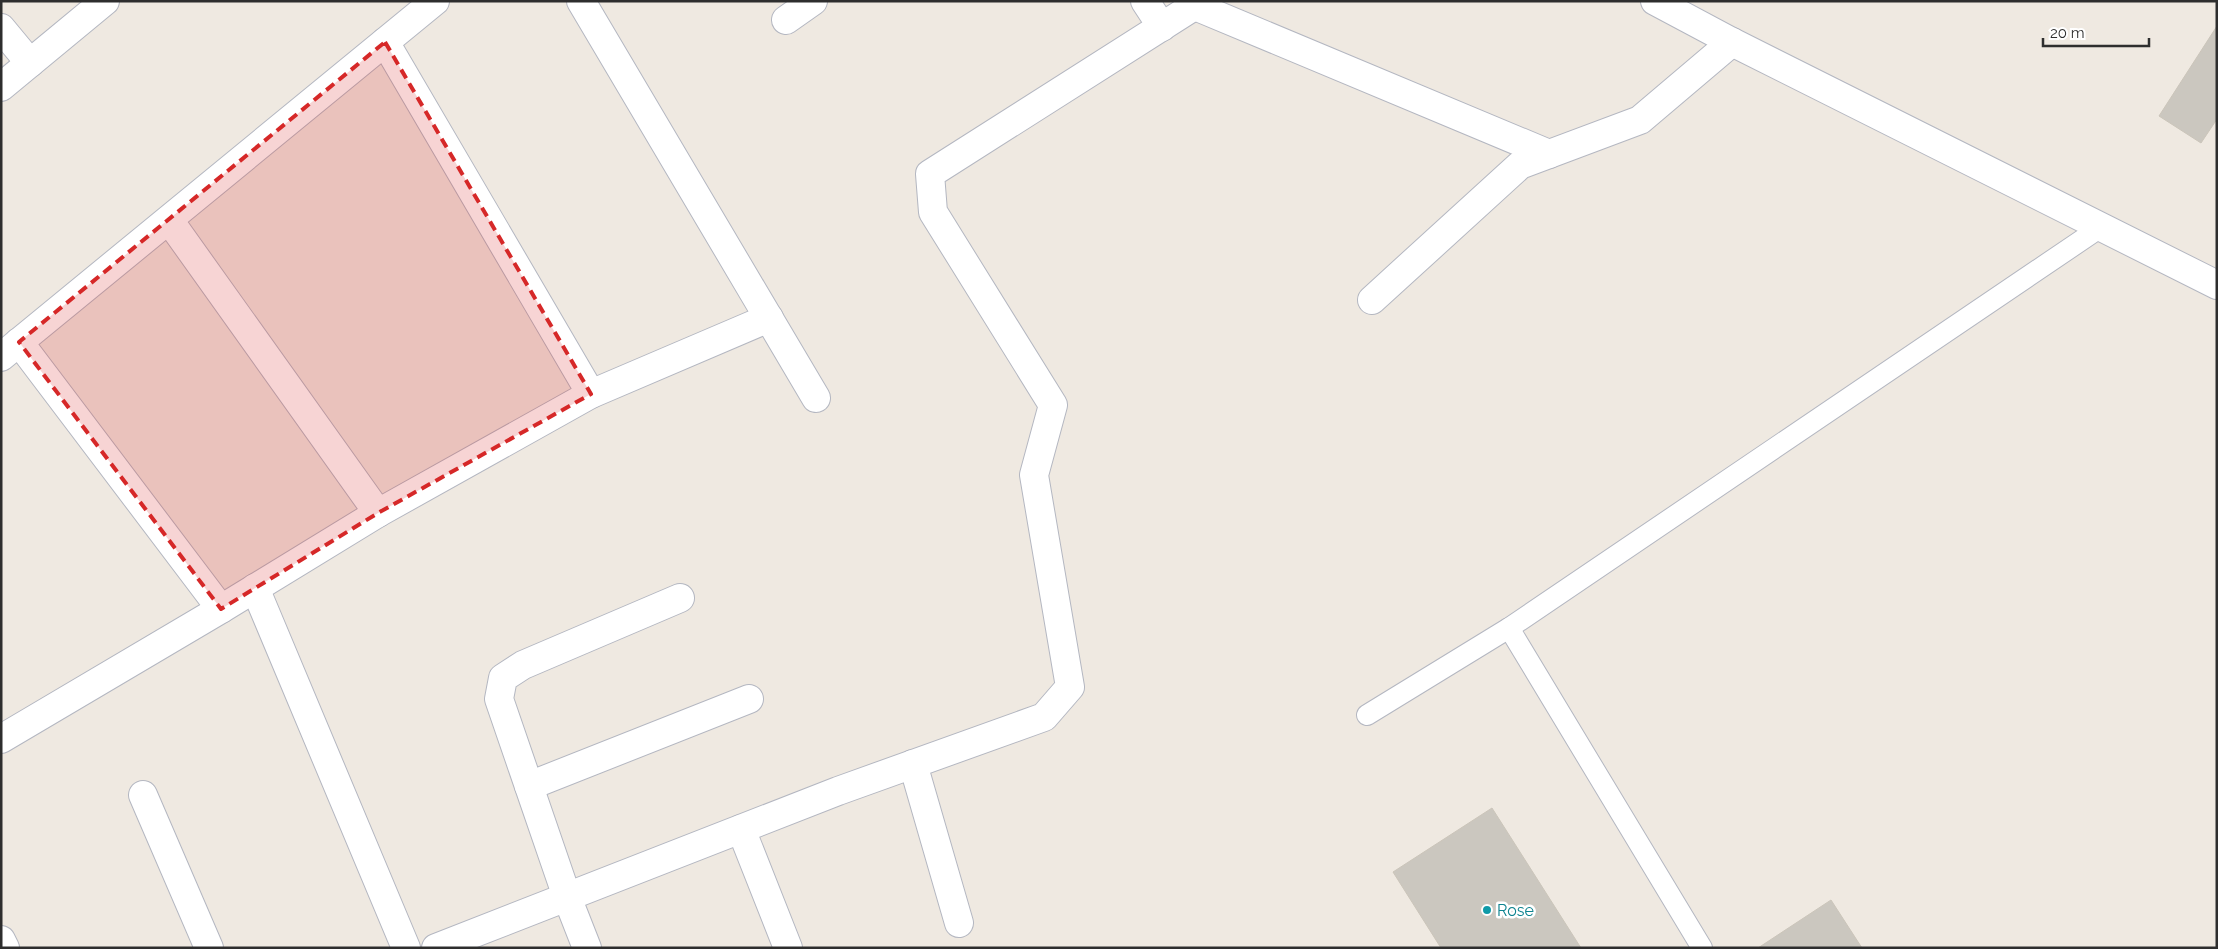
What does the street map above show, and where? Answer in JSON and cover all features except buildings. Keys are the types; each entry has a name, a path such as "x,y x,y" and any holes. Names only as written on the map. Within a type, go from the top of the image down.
{"street":[{"path":"1,87 105,1"},
{"path":"221,609 10,350 435,1"},
{"path":"581,1 816,398"},
{"path":"786,20 813,1"},
{"path":"1145,1 1162,27"},
{"path":"1655,1 1732,42 2217,285"},
{"path":"436,948 741,829 1044,717 1070,687 1034,475 1053,405 933,212 930,174 1198,3 1549,154"},
{"path":"1,28 30,64"},
{"path":"386,42 591,394"},
{"path":"1372,300 1520,165 1640,120 1732,42"},
{"path":"169,220 378,513"},
{"path":"1,739 221,609 378,513 591,394 769,318"},
{"path":"255,588 406,948"},
{"path":"587,948 567,897 499,699 503,678 523,665 680,598"},
{"path":"529,786 749,699"},
{"path":"914,764 959,923"},
{"path":"143,795 209,948"},
{"path":"741,829 788,948"},
{"path":"1,940 5,948"}],"lane":[{"path":"1367,715 1510,628 2101,227"},
{"path":"1510,628 1702,948"}],"highlighted area":[{"path":"385,42 591,394 378,513 221,609 19,342"}],"place":[{"name":"Rose","path":"1487,910"}]}
